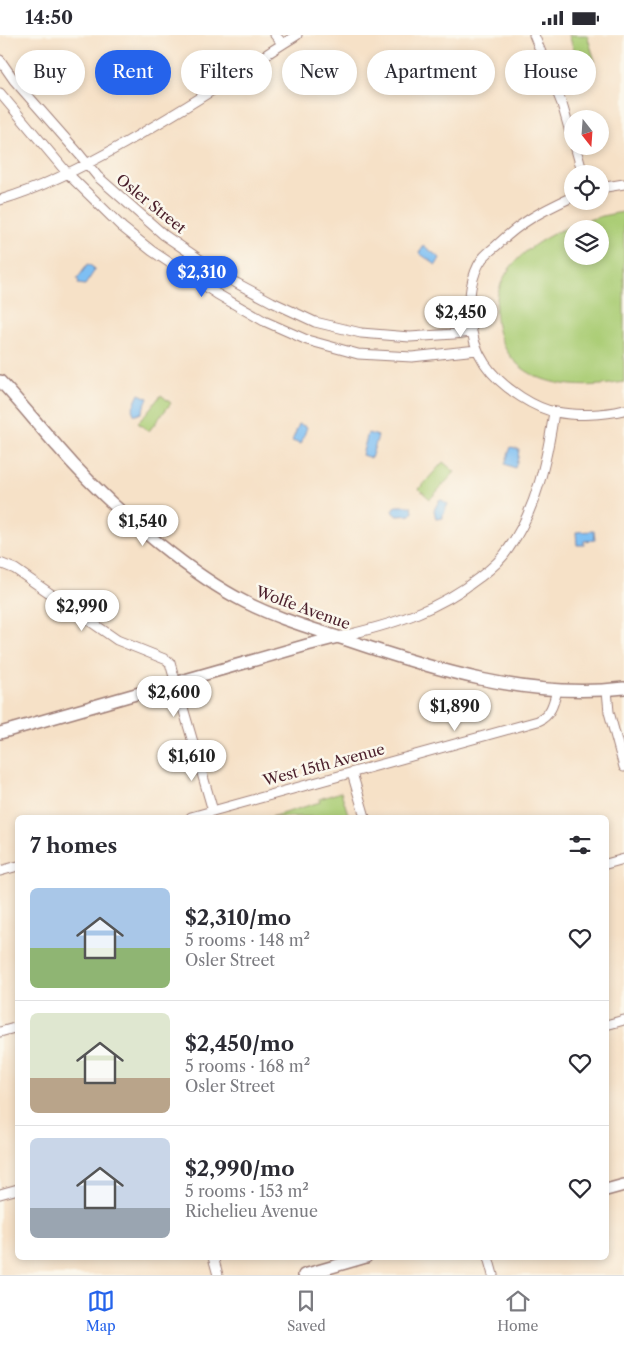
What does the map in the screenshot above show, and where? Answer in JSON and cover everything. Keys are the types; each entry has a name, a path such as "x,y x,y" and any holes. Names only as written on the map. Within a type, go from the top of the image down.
{"street":[{"path":"274,35 282,43"},
{"path":"0,200 59,179 88,165 175,113 297,35"},
{"path":"534,35 564,111"},
{"name":"Osler Street","path":"0,60 14,80 113,192 164,235 227,278 315,322 361,333 410,337 471,332"},
{"path":"0,93 68,174 122,227 152,251 264,321 307,340 358,354 412,357 477,350"},
{"path":"609,186 624,184"},
{"path":"564,201 541,212 511,232 482,259 472,280 469,310 471,332 477,350 489,371 507,388 536,406 554,412 573,414 613,413 624,410"},
{"name":"Wolfe Avenue","path":"0,381 92,484 128,518 188,565 243,601 263,611 430,667 500,683 557,690"},
{"path":"0,733 307,645 382,627 442,603 464,590 490,569 509,549 527,516 540,482 554,412"},
{"path":"0,563 15,569 117,640 167,660 172,667 177,683 213,811"},
{"path":"557,690 624,688"},
{"name":"West 15th Avenue","path":"198,815 538,721 546,717 551,709 557,690"},
{"path":"607,690 609,712 624,767"},
{"path":"352,773 364,815"},
{"path":"609,862 624,859"},
{"path":"0,871 15,867"},
{"path":"609,1024 624,1020"},
{"path":"0,1032 15,1028"},
{"path":"609,1189 624,1185"},
{"path":"0,1194 15,1190"},
{"path":"214,1260 218,1275"},
{"path":"304,1275 356,1260"},
{"path":"489,1260 492,1275"}],"green space":[{"path":"569,35 587,35 592,50 574,50"},
{"path":"624,212 624,382 584,386 546,380 529,373 515,362 504,346 497,326 497,295 506,274 520,257 533,246 564,229 564,265 609,265 609,220 588,220"},
{"path":"161,395 171,403 149,431 138,423"},
{"path":"443,462 455,472 430,499 419,489"},
{"path":"341,792 348,815 278,815 320,802 319,799"}],"water":[{"path":"424,246 440,258 436,265 419,253"},
{"path":"88,264 95,270 85,285 78,284 79,281 77,279"},
{"path":"139,394 148,398 141,413 136,415 132,409"},
{"path":"299,424 307,427 301,444 292,441"},
{"path":"368,433 378,436 371,458 362,455"},
{"path":"511,447 519,449 515,468 505,464"},
{"path":"440,499 448,504 443,518 436,519 434,510"},
{"path":"396,506 410,506 413,512 411,515 398,516 393,510"},
{"path":"594,531 595,540 584,541 584,545 577,545 576,532"}]}
